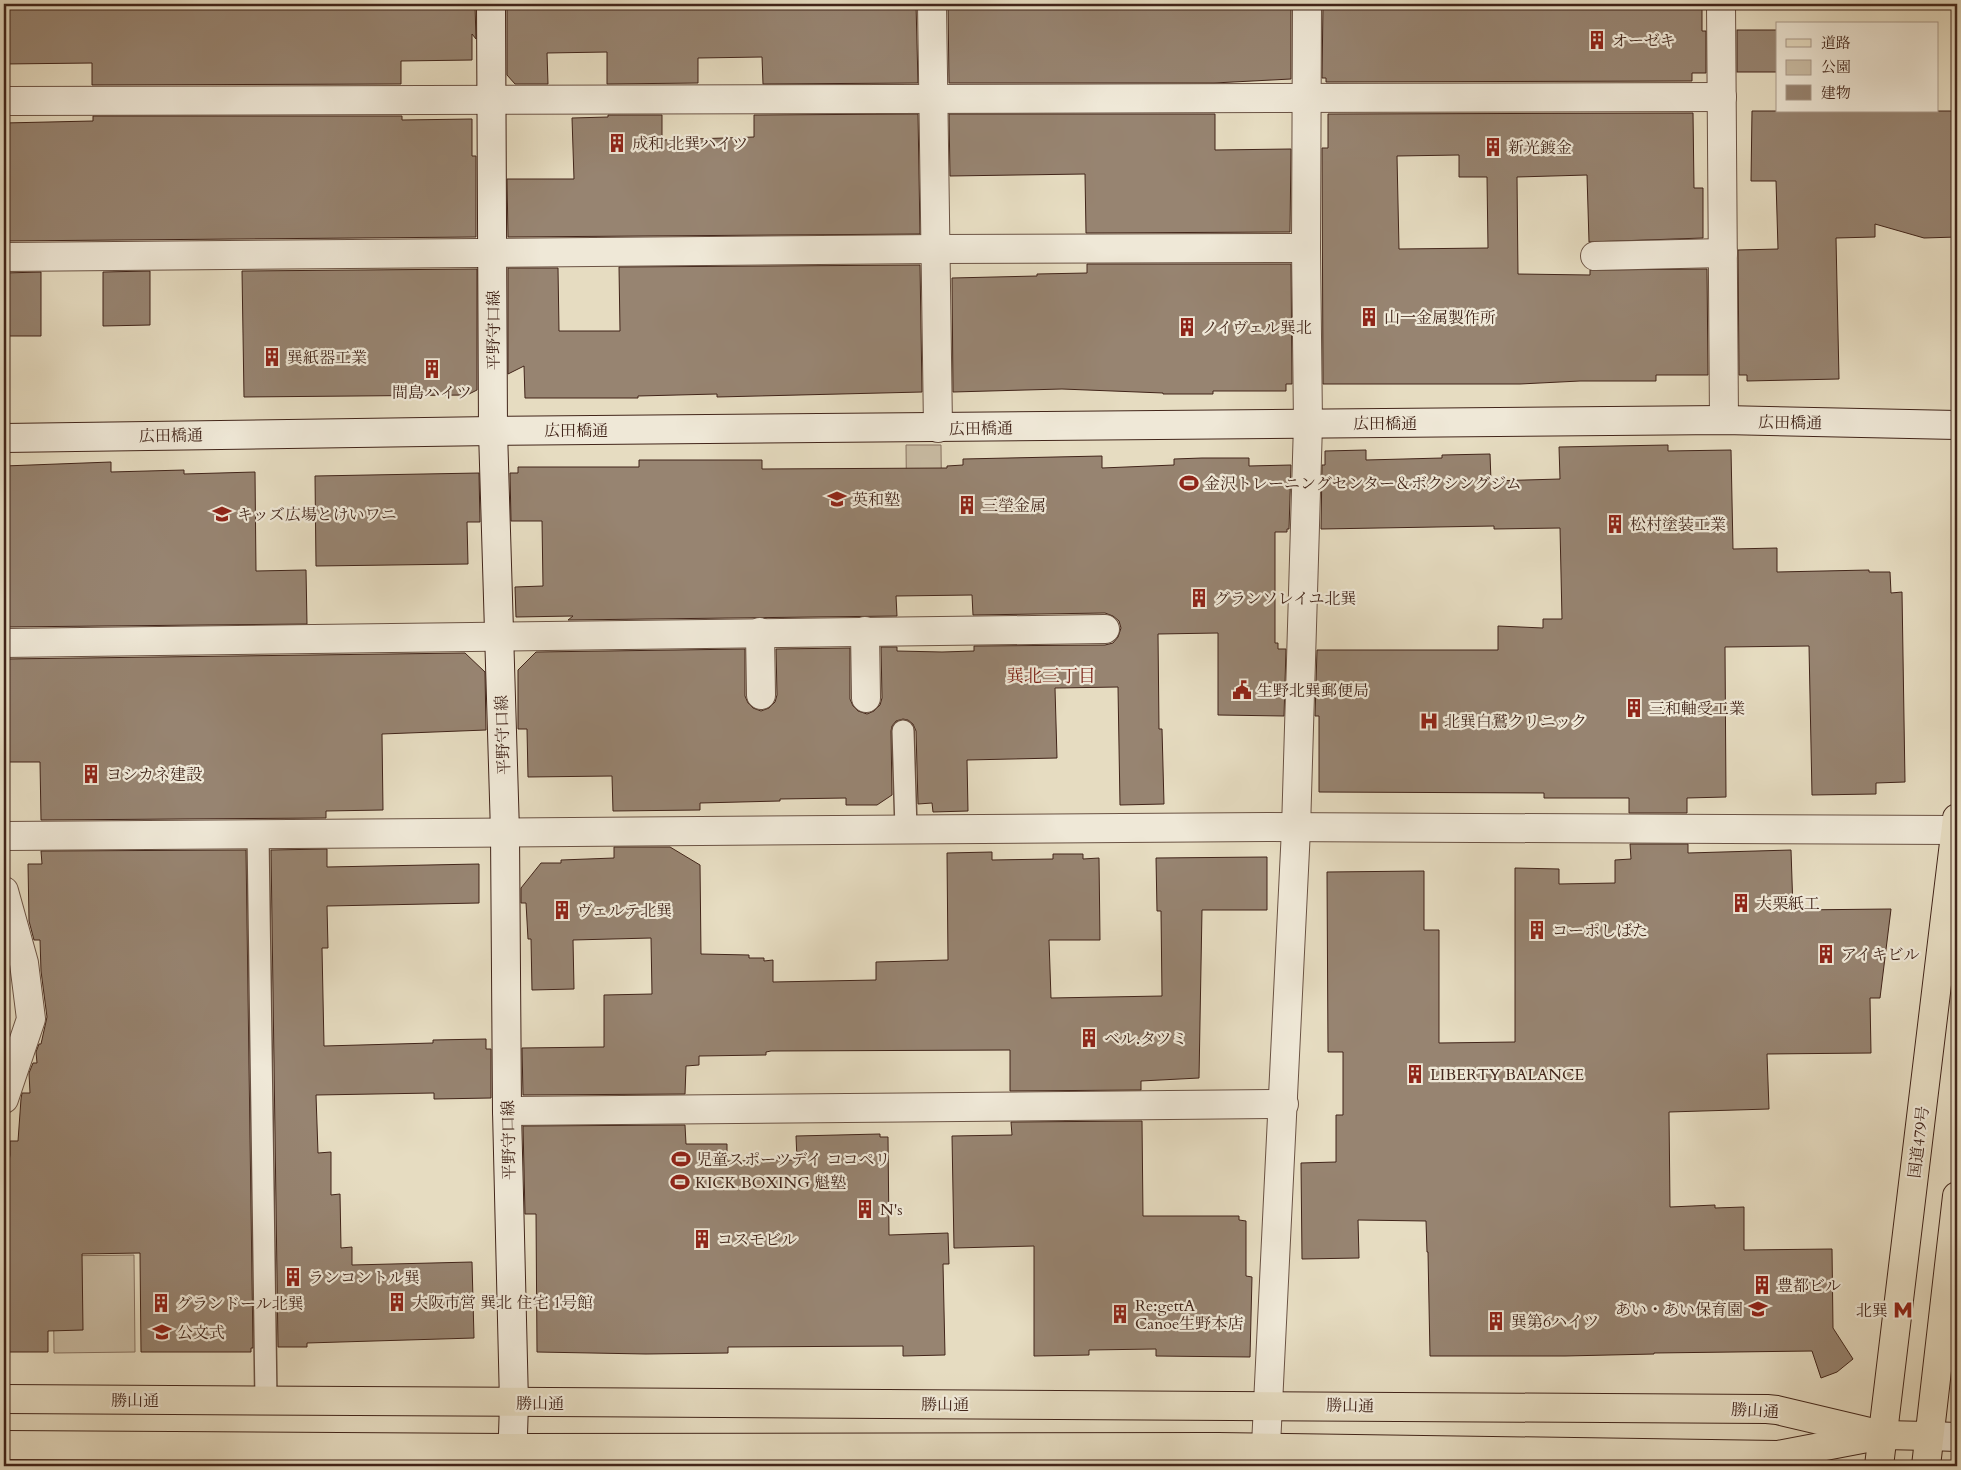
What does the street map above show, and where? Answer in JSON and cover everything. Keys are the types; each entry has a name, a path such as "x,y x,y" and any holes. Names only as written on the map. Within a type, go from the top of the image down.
{"main road":[{"name":"国道479号","path":"1879,1466 1956,824"},
{"path":"1926,1466 1957,1196"},
{"name":"勝山通","path":"4,1399 514,1403 1268,1404 1772,1409 1883,1435 1930,1436"},
{"name":"勝山通","path":"4,1445 269,1456 1265,1457 1778,1455 1883,1435"}],"street":[{"name":"平野守口線","path":"491,4 493,431 505,832 507,1111 514,1403 512,1457"},
{"path":"932,4 938,428"},
{"path":"1265,1457 1284,1104 1296,829 1308,424 1306,248 1307,4"},
{"path":"1721,4 1724,420"},
{"path":"4,101 1722,96"},
{"path":"4,257 936,249 1306,248"},
{"path":"1595,256 1723,253"},
{"name":"広田橋通","path":"4,438 493,431 1724,420 1957,425"},
{"path":"4,643 499,635 1105,629"},
{"path":"865,631 866,698"},
{"path":"760,632 761,695"},
{"path":"4,836 1956,824"},
{"path":"4,891 24,963 31,1019 4,1100"},
{"path":"507,1111 1284,1104"},
{"name":"勝山通","path":"1930,1436 1957,1436"}],"lane":[{"path":"903,731 906,830"},
{"path":"258,834 266,1401"}],"green space":[{"path":"906,445 941,445 942,543 907,543"},
{"path":"134,1255 135,1352 54,1353 53,1256"}],"building":[{"path":"4,4 377,4 377,7 475,5 476,39 472,34 472,60 401,61 401,84 92,85 92,63 4,64"},
{"path":"507,4 916,4 918,83 763,84 762,57 698,58 698,83 607,84 607,52 547,53 548,84 515,84 507,75"},
{"path":"948,4 1291,4 1291,79 1214,83 949,83"},
{"path":"1323,4 1702,4 1702,31 1706,31 1706,73 1692,73 1692,81 1326,82 1326,78 1322,78"},
{"path":"1737,30 1776,30 1776,72 1737,72"},
{"path":"1752,111 1957,111 1957,237 1924,238 1875,224 1875,237 1836,238 1839,379 1747,381 1747,375 1739,375 1738,250 1778,249 1776,181 1751,181"},
{"path":"1693,113 1694,188 1703,188 1703,238 1589,242 1587,175 1517,177 1518,274 1590,275 1590,270 1707,269 1708,375 1656,375 1656,381 1580,381 1520,384 1323,384 1322,148 1328,148 1328,114","holes":["1459,155 1459,177 1487,177 1488,248 1399,249 1397,156"]},
{"path":"918,114 920,234 508,237 507,179 574,179 572,118 608,117 608,115 662,115 662,140 754,137 754,115"},
{"path":"949,114 1215,114 1215,150 1291,149 1290,232 1086,233 1085,174 950,176"},
{"path":"93,116 402,116 402,120 472,119 472,156 476,156 476,237 4,241 4,123 93,121"},
{"path":"1087,264 1291,264 1292,384 1286,384 1286,391 1213,391 1213,394 1163,394 1062,389 953,392 952,278 1087,273"},
{"path":"920,265 922,392 717,397 717,394 638,396 638,398 525,398 524,366 508,374 508,268 558,268 559,331 620,331 619,267"},
{"path":"477,269 477,390 467,395 244,397 242,271"},
{"path":"150,271 150,325 103,326 103,272"},
{"path":"41,272 41,336 4,336 4,273"},
{"path":"1668,445 1668,451 1731,450 1733,549 1777,548 1777,572 1869,570 1869,572 1890,572 1891,593 1902,592 1905,782 1876,783 1876,794 1812,795 1809,646 1725,647 1726,797 1687,798 1687,813 1629,813 1629,798 1544,798 1544,793 1319,792 1319,716 1315,716 1317,650 1498,650 1498,626 1543,628 1543,619 1562,619 1560,528 1494,529 1494,526 1321,529 1322,465 1325,465 1325,451 1366,450 1366,460 1442,458 1442,455 1490,454 1491,481 1560,479 1559,447"},
{"path":"1102,456 1102,468 1174,465 1174,459 1202,458 1249,458 1249,466 1291,465 1289,529 1287,529 1287,532 1275,532 1275,643 1278,643 1278,649 1286,649 1284,716 1218,715 1218,633 1158,634 1159,729 1162,729 1164,804 1120,805 1118,687 1055,688 1057,758 967,760 968,811 933,812 932,803 918,804 916,731 913,724 903,719 896,721 891,731 892,795 877,805 846,805 846,798 780,799 780,801 700,803 700,810 613,811 612,776 528,777 527,729 518,729 518,670 536,652 745,649 745,696 753,708 761,711 769,708 775,702 777,695 776,649 850,648 850,699 858,711 867,714 874,711 880,705 882,698 881,647 897,647 897,651 942,652 974,651 974,646 1105,645 1113,643 1118,637 1121,628 1119,621 1105,613 973,615 972,595 896,596 897,616 568,620 573,616 516,617 515,587 543,586 542,521 511,521 510,473 518,473 518,467 639,467 639,460 762,460 762,469 947,468 947,466 963,465 963,459"},
{"path":"111,462 111,472 184,470 184,474 255,472 256,571 306,570 307,624 4,627 4,466"},
{"path":"479,473 480,522 467,522 468,564 316,566 315,476"},
{"path":"465,653 485,672 486,730 382,734 383,810 326,811 326,818 41,820 40,762 4,762 4,659"},
{"path":"1630,844 1688,844 1688,853 1791,850 1793,910 1891,909 1880,998 1870,998 1871,1053 1767,1054 1769,1109 1669,1112 1670,1207 1715,1205 1715,1208 1744,1207 1744,1250 1832,1249 1833,1328 1853,1359 1837,1372 1821,1378 1812,1351 1565,1356 1430,1356 1426,1221 1358,1220 1359,1258 1302,1259 1301,1163 1336,1162 1336,1115 1343,1115 1343,1052 1328,1052 1327,872 1424,871 1424,930 1439,930 1439,1043 1515,1042 1515,868 1559,869 1559,884 1615,883 1615,860 1631,859"},
{"path":"614,847 670,847 700,865 701,954 749,955 749,958 764,958 764,961 773,960 773,982 876,980 876,962 948,960 947,853 992,852 992,860 1053,859 1053,854 1083,854 1083,859 1099,858 1100,940 1049,940 1051,998 1162,996 1161,911 1157,911 1156,858 1267,857 1267,910 1202,910 1199,1078 1141,1081 1141,1090 1010,1091 1010,1050 771,1051 766,1052 766,1055 699,1056 699,1065 686,1066 685,1094 523,1095 522,1048 604,1047 604,995 652,994 651,938 573,940 574,989 532,990 531,939 528,939 526,903 521,903 521,888 541,863 561,863 561,860 614,858"},
{"path":"327,849 327,867 479,864 479,903 327,906 328,948 322,948 324,1046 433,1043 433,1040 486,1039 486,1049 491,1049 491,1098 434,1099 434,1093 316,1095 318,1153 331,1152 331,1195 340,1194 341,1248 352,1247 352,1265 472,1262 474,1338 307,1343 307,1347 278,1347 271,850"},
{"path":"246,850 253,1348 251,1348 251,1352 141,1352 140,1253 82,1254 83,1330 48,1331 48,1352 4,1352 4,1191 10,1155 10,1141 18,1141 22,1093 30,1093 29,1073 33,1063 37,1063 36,1052 39,1044 41,1044 47,1017 41,971 40,940 34,940 29,921 28,864 42,864 41,851"},
{"path":"1142,1121 1143,1216 1239,1216 1239,1220 1246,1221 1246,1276 1252,1277 1250,1357 1156,1356 1156,1349 1089,1350 1089,1355 1034,1356 1034,1246 954,1248 952,1136 1012,1135 1011,1122"},
{"path":"685,1125 686,1144 727,1144 727,1161 797,1160 796,1136 880,1134 880,1137 888,1137 889,1235 948,1233 949,1264 943,1264 945,1355 903,1356 903,1346 728,1347 728,1353 537,1352 536,1214 525,1214 523,1126"}],"place":[{"name":"オーゼキ","path":"1597,40"},
{"name":"成和 北巽ハイツ","path":"617,143"},
{"name":"新光鍍金","path":"1493,147"},
{"name":"山一金属製作所","path":"1369,317"},
{"name":"ノイヴェル巽北","path":"1187,327"},
{"name":"巽紙器工業","path":"272,357"},
{"name":"間島ハイツ","path":"432,369"},
{"name":"金沢トレーニングセンター＆ボクシングジム","path":"1189,483"},
{"name":"英和塾","path":"837,499"},
{"name":"三塋金属","path":"967,505"},
{"name":"キッズ広場とけいワニ","path":"222,514"},
{"name":"松村塗装工業","path":"1615,524"},
{"name":"グランソレイユ北巽","path":"1199,598"},
{"name":"生野北巽郵便局","path":"1242,690"},
{"name":"三和軸受工業","path":"1634,708"},
{"name":"北巽白鷲クリニック","path":"1429,721"},
{"name":"ヨシカネ建設","path":"91,774"},
{"name":"大栗紙工","path":"1741,903"},
{"name":"ヴェルテ北巽","path":"562,910"},
{"name":"コーポしばた","path":"1537,930"},
{"name":"アイキビル","path":"1826,954"},
{"name":"ベル.タツミ","path":"1089,1038"},
{"name":"LIBERTY BALANCE","path":"1415,1074"},
{"name":"児童スポーツデイ ココペリ","path":"681,1159"},
{"name":"KICK BOXING 魁塾","path":"680,1182"},
{"name":"N's","path":"865,1209"},
{"name":"コスモビル","path":"702,1239"},
{"name":"ランコントル巽","path":"293,1277"},
{"name":"豊都ビル","path":"1762,1285"},
{"name":"大阪市営 巽北 住宅 1号館","path":"397,1302"},
{"name":"グランドール北巽","path":"161,1303"},
{"name":"あい・あい保育園","path":"1758,1309"},
{"name":"北巽","path":"1903,1310"},
{"name":"Re:gettA Canoe生野本店","path":"1120,1314"},
{"name":"巽第6ハイツ","path":"1496,1321"},
{"name":"公文式","path":"162,1332"}],"district":[{"name":"巽北三丁目","path":"1051,676"}]}
